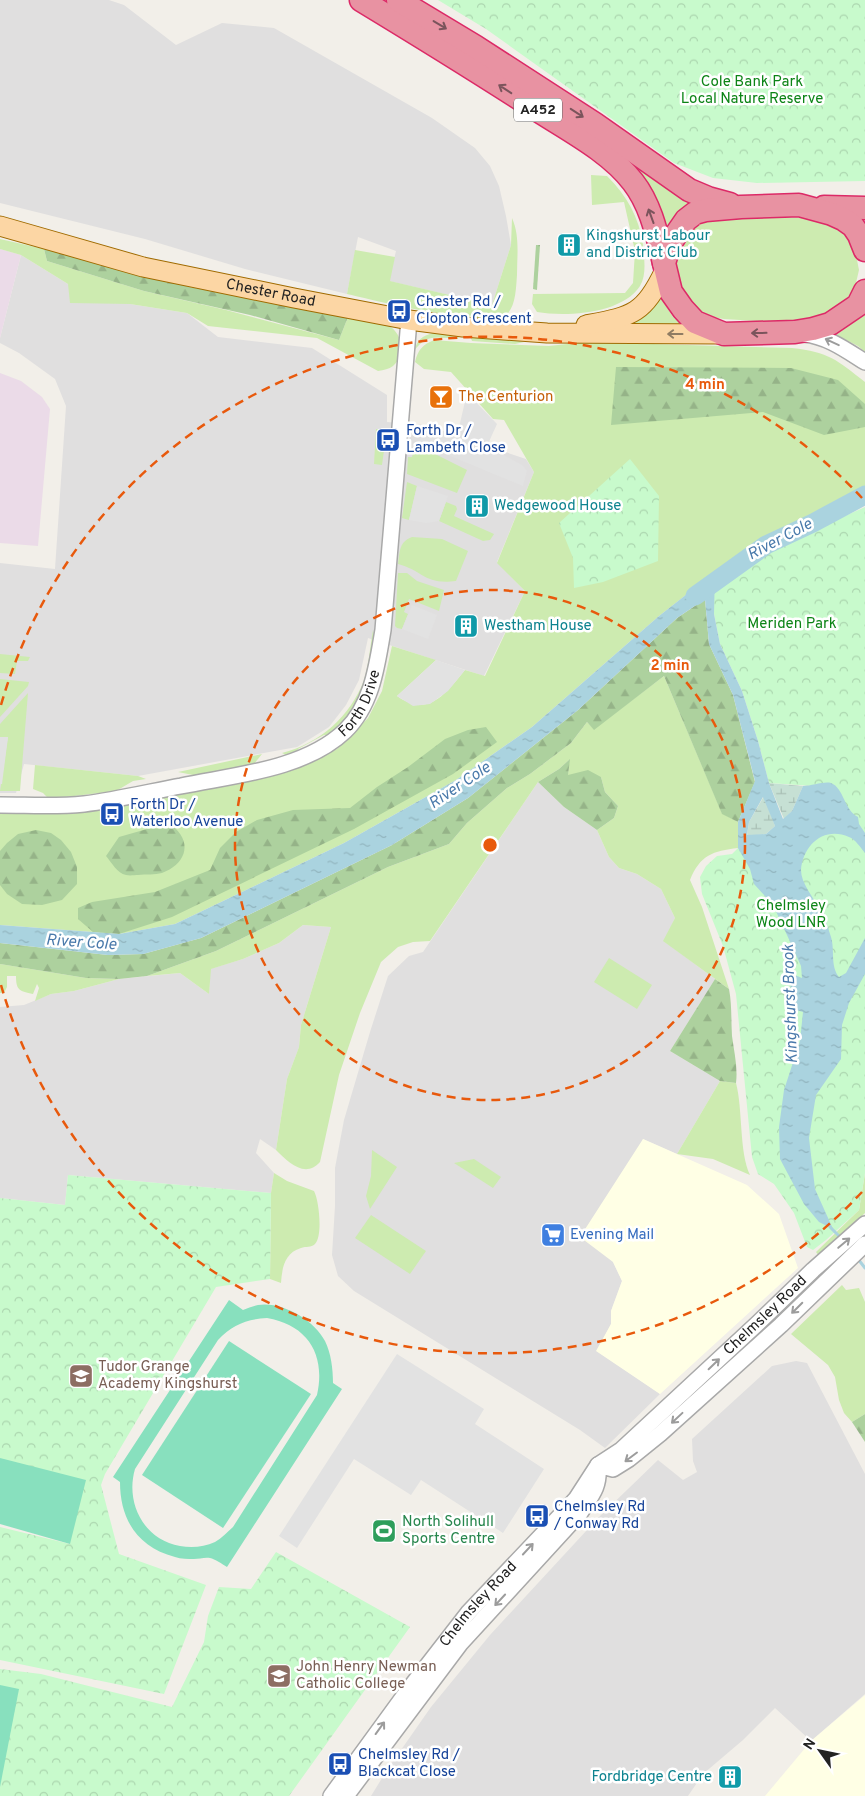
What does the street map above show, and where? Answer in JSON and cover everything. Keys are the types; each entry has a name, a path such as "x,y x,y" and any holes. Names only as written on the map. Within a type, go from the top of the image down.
{"highway":[{"name":"A452","path":"361,0 468,65 587,142 633,181 646,203 656,230 671,292 682,309 695,322 724,334 794,332 830,324 858,305 865,291"},
{"name":"A452","path":"398,0 476,47 595,124 689,190 708,198 741,207"},
{"name":"A452","path":"665,267 670,244 686,220 695,213 706,210 741,207 798,205 843,209 865,208"},
{"name":"A452","path":"798,205 832,214 843,219 853,226 865,250"}],"main road":[{"name":"Chester Road","path":"0,226 143,266 410,320 463,327 547,333 724,334"},
{"name":"Chester Road","path":"547,333 631,315 643,306 654,292 665,267"}],"street":[{"name":"Forth Drive","path":"0,805 82,804 269,768 320,750 345,731 354,721 372,687 383,630 410,320"},
{"path":"794,332 816,335 840,346 865,362"},
{"name":"Chelmsley Road","path":"331,1796 409,1689 468,1613 576,1499 598,1465 627,1445 827,1257 863,1226"},
{"name":"Chelmsley Road","path":"598,1465 613,1469 645,1446 781,1325 865,1244"},
{"name":"Chelmsley Road","path":"346,1796 460,1644 580,1513 595,1492 599,1478 598,1465"}],"shaded area":[{"path":"0,0 109,0 124,5 176,45 222,23 274,28 432,118 475,148 490,166 499,186 511,245 492,305 389,281 396,251 358,237 347,294 245,269 145,239 0,203"},
{"path":"0,249 21,255 0,338"},
{"path":"21,255 68,284 130,304 187,313 218,337 312,348 387,395 387,422 425,425 526,459 534,472 497,562 525,591 484,676 368,638 359,680 346,705 329,727 297,747 138,776 24,764 16,793 0,793 0,563 55,569 66,406 55,379 19,353 0,343"},
{"path":"0,373 21,381 42,397 50,409 38,546 0,543"},
{"path":"467,393 497,424 487,446 522,465 527,471 523,486 419,443 425,425 457,436"},
{"path":"417,486 448,496 439,521 426,523 409,520"},
{"path":"412,605 437,615 428,639 402,629"},
{"path":"436,660 465,670 448,691 430,704 413,706 397,696"},
{"path":"0,737 8,737 2,784 0,784"},
{"path":"538,782 564,807 597,830 609,857 619,868 637,874 661,889 675,918 664,941 715,979 670,1051 720,1081 677,1154 643,1139 613,1262 622,1281 611,1311 611,1324 597,1351 660,1394 605,1448 580,1430 354,1291 338,1276 332,1255 335,1168 344,1120 388,976 409,956 423,952"},
{"path":"303,925 331,927 301,1025 299,1047 287,1079 276,1150 260,1139 256,1153 274,1173 271,1193 68,1175 65,1205 0,1198 0,1007 24,1005 51,994 74,991 119,979 180,973 209,994 210,969 243,959 279,943"},
{"path":"643,1139 747,1185 779,1214 798,1268 660,1394 596,1351 611,1324 611,1311 622,1281 613,1262 580,1237"},
{"path":"397,1354 484,1409 475,1424 544,1469 503,1533 421,1480 411,1495 354,1459 297,1548 279,1536"},
{"path":"796,1361 807,1363 865,1474 865,1694 811,1741 775,1708 743,1740 703,1774 688,1796 371,1796 431,1707 490,1635 599,1517 658,1460 683,1480 697,1472 693,1461 692,1439 772,1366"},
{"path":"865,1695 865,1796 765,1796 811,1741"}],"green space":[{"name":"Cole Bank Park Local Nature Reserve","path":"438,0 865,0 865,181 757,183 713,178 674,163 486,29"},
{"path":"622,159 643,173 647,170 697,200 678,213 664,231"},
{"path":"591,175 607,176 631,208 643,245 644,276 640,286 632,295 620,303 607,308 563,314 537,312 532,304 533,294 625,293 633,283 635,251 624,202 592,205"},
{"path":"766,216 819,219 844,234 856,255 859,270 855,287 845,301 816,320 770,322 706,316 690,304 679,287 675,260 685,235 699,222 710,217"},
{"path":"512,218 517,239 517,275 514,302 506,315 496,318 456,316 347,294 355,250 395,257 390,281 492,305 511,245"},
{"path":"0,239 44,249 47,261 144,291 226,310 339,340 348,317 388,325 397,333 399,338 401,344 400,356 393,366 378,371 317,338 208,326 187,313 130,304 70,303 68,284 21,255 0,249"},
{"path":"536,245 540,245 537,290 533,289"},
{"path":"44,249 190,287 348,317 339,340 250,315 144,291 47,261"},
{"path":"659,295 673,317 686,327 622,326"},
{"path":"865,308 865,352 858,346 836,335 858,319"},
{"path":"433,333 459,335 458,339 428,339 414,351 421,339"},
{"path":"470,336 504,338 524,342 515,344 472,341"},
{"path":"434,340 549,346 585,342 792,348 824,355 832,358 865,382 865,487 765,539 732,559 659,616 532,727 456,780 344,843 175,924 119,934 0,925 0,812 266,776 300,767 337,749 368,718 382,691 392,646 436,660 397,696 408,702 418,705 436,700 443,695 465,670 485,676 525,591 497,563 534,472 504,420 493,419 451,372 424,369 415,362 421,348"},
{"path":"616,367 791,368 838,380 865,404 865,427 824,435 763,412 611,425"},
{"path":"376,429 387,429 382,465 374,464"},
{"path":"415,444 467,470 457,493 407,474 408,457 412,457"},
{"path":"630,459 659,496 658,561 603,582 574,588 573,558 559,523"},
{"path":"407,482 417,486 409,520 402,518"},
{"path":"446,502 456,506 457,509 454,516 494,534 490,540 483,541 439,521"},
{"name":"Chelmsley Wood LNR","path":"865,507 865,1173 859,1210 813,1250 807,1247 794,1213 774,1184 758,1174 752,1157 736,994 723,946 702,894 700,877 706,866 717,856 732,854 738,848 770,843 812,786 769,783 742,691 720,644 714,614 714,590 747,565 786,543"},
{"path":"412,537 442,539 468,551 456,581 445,582 430,579 398,564 402,544"},
{"path":"398,573 407,573 417,581 444,590 439,611 409,599 404,612 408,614 402,629 395,626"},
{"path":"705,599 709,644 733,695 755,782 738,822 722,814 664,676 594,730 587,722 571,743 530,774 507,788 467,823 449,844 388,867 216,951 147,976 119,979 86,978 0,964 0,943 108,955 143,954 201,938 392,845 468,798 578,710 677,618"},
{"path":"373,630 375,649 372,670 361,699 353,711 329,735 324,735 298,749 297,752 286,755 282,753 309,743 321,735 342,717 351,705 364,680"},
{"path":"0,654 30,657 28,661 17,661 15,674 0,673"},
{"path":"664,676 722,813 738,822 738,848 708,856 698,865 690,880 702,907 729,989 663,941 675,918 661,889 637,874 619,868 609,857 597,830 614,818 618,806 605,792 601,777 568,775 569,760 559,769 538,782 430,941 413,942 398,947 381,962 360,1013 339,1075 320,1162 308,1169 291,1164 276,1150 287,1079 299,1047 301,1025 331,927 303,925 279,943 243,959 211,969 209,994 180,973 147,976 216,951 388,867 449,844 467,823 507,788 530,774 571,743 587,722 594,729"},
{"path":"0,679 29,682 28,686 0,717"},
{"path":"28,693 20,791 0,791 8,737 0,737 0,724"},
{"path":"486,727 497,742 453,774 354,829 172,917 119,934 93,932 78,919 78,908 92,902 155,892 210,870 220,848 236,832 257,820 293,810 350,808 445,739 468,730"},
{"path":"262,754 254,764 198,776 178,772"},
{"path":"570,759 568,775 588,770 601,777 605,792 618,806 614,818 597,830 564,807 538,782 559,769"},
{"path":"35,765 138,776 146,779 133,781 116,791 49,799 43,793 33,789"},
{"path":"769,783 803,786 792,811 784,819"},
{"path":"764,796 775,826 766,834 747,836 749,822"},
{"path":"175,828 181,834 185,848 181,860 162,873 126,875 117,870 106,856 119,837 147,829"},
{"path":"36,830 51,833 61,840 71,852 77,867 77,884 62,900 42,905 22,904 7,894 0,885 0,851 18,834"},
{"path":"609,958 652,985 637,1009 594,982"},
{"path":"0,964 86,978 119,979 74,991 51,994 35,1001 39,988 37,984 33,994 22,991 17,985 16,976 7,976 7,987 4,993 0,993"},
{"path":"715,979 729,989 736,1083 720,1081 670,1051"},
{"path":"720,1081 736,1083 744,1155 750,1175 713,1159 677,1154"},
{"path":"372,1150 397,1167 370,1209 366,1196 371,1176"},
{"path":"474,1159 501,1177 493,1188 454,1163"},
{"path":"274,1173 287,1181 314,1191 320,1226 315,1244 295,1250 287,1258 283,1267 281,1283 270,1279 271,1193"},
{"path":"865,1173 865,1213 819,1256 816,1252 859,1210"},
{"name":"Tudor Grange Academy Kingshurst","path":"68,1175 271,1193 270,1279 216,1287 105,1474 101,1485 119,1554 206,1585 164,1694 0,1660 0,1527 70,1544 0,1458 0,1198 65,1205"},
{"path":"371,1215 426,1251 410,1274 355,1238"},
{"path":"810,1281 814,1284 697,1393 694,1389"},
{"path":"842,1285 846,1290 859,1288 865,1302 865,1414 852,1422 844,1413 839,1400 835,1377 828,1365 791,1334"},
{"path":"229,1300 243,1310 256,1305 277,1306 287,1309 305,1319 320,1333 330,1356 333,1383 342,1389 227,1567 210,1558 180,1558 162,1552 141,1539 127,1519 123,1508 120,1482 113,1477","holes":["267,1318 293,1327 311,1344 319,1367 317,1395 233,1527 215,1542 198,1547 180,1546 156,1536 147,1528 135,1507 133,1495 135,1469 218,1340 229,1330 246,1321"]},
{"path":"229,1341 311,1394 223,1528 142,1475"},
{"path":"865,1414 865,1442 852,1422"},
{"path":"0,1458 86,1480 70,1544 0,1524"},
{"name":"John Henry Newman Catholic College","path":"276,1552 410,1627 289,1796 0,1796 0,1669 41,1674 172,1707 204,1642 208,1616 219,1587 251,1589"},
{"path":"0,1685 19,1689 0,1787"}],"water":[{"path":"715,572 714,614 720,644 742,691 769,783 783,819 792,811 803,786 831,783 839,789 853,814 858,817 859,824 865,833 865,853 853,840 840,834 823,836 816,840 806,853 801,870 805,885 821,911 829,930 836,973 839,977 846,973 865,938 865,974 849,1003 842,1025 841,1059 816,1095 809,1138 815,1189 833,1229 819,1222 804,1204 780,1159 779,1127 784,1090 800,1041 803,1012 793,1009 789,1001 792,974 802,978 801,966 773,905 754,884 750,869 738,848 738,822 755,781 733,695 709,644 705,599 677,618 578,710 468,798 392,845 201,938 143,954 108,955 0,943 0,925 119,934 175,924 344,843 456,780 532,727 659,616","holes":["763,797 775,826 766,834 747,835 749,822"]}],"waterway":[{"name":"River Cole","path":"695,596 766,545 813,523 865,495"},
{"name":"Kingshurst Brook","path":"830,1227 841,1238"},
{"name":"Kingshurst Brook","path":"858,1259 865,1268"}],"place":[{"name":"Kingshurst Labour and District Club","path":"569,245"},
{"name":"Chester Rd / Clopton Crescent","path":"399,311"},
{"name":"The Centurion","path":"441,397"},
{"name":"Forth Dr / Lambeth Close","path":"388,440"},
{"name":"Wedgewood House","path":"477,506"},
{"name":"Westham House","path":"466,626"},
{"name":"Forth Dr / Waterloo Avenue","path":"112,814"},
{"name":"Evening Mail","path":"553,1235"},
{"name":"Tudor Grange Academy Kingshurst","path":"81,1376"},
{"name":"Chelmsley Rd / Conway Rd","path":"537,1516"},
{"name":"North Solihull Sports Centre","path":"384,1531"},
{"name":"John Henry Newman Catholic College","path":"279,1676"},
{"name":"Chelmsley Rd / Blackcat Close","path":"340,1764"},
{"name":"Fordbridge Centre","path":"730,1777"}],"park label":[{"name":"Meriden Park","path":"792,624"}]}
